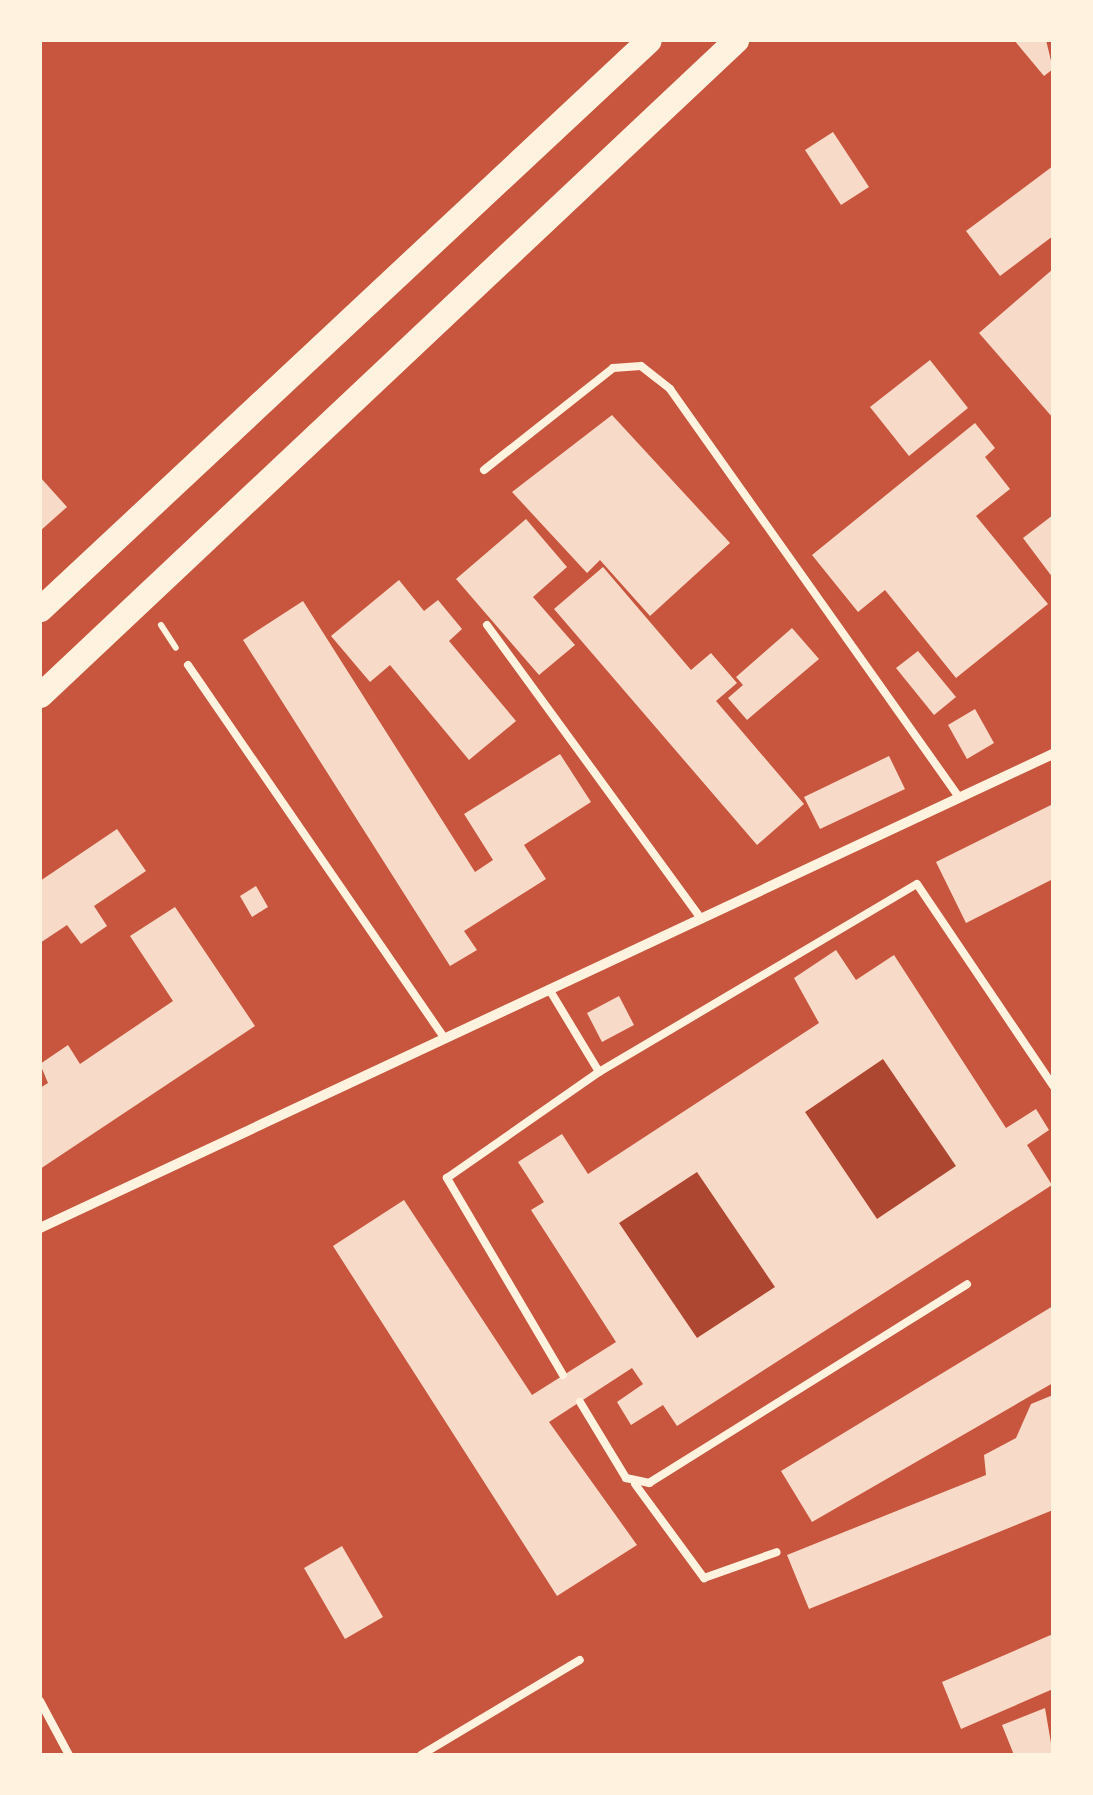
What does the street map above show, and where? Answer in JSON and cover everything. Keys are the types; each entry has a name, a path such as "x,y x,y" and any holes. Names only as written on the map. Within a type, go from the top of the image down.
{"main road":[{"path":"40,608 650,40"},
{"path":"40,695 145,601 736,40"}],"street":[{"path":"40,1228 1053,754"}],"lane":[{"path":"484,470 613,368 642,366 670,390 958,796"},
{"path":"487,625 701,918"},
{"path":"188,665 444,1037"},
{"path":"563,1375 447,1178 598,1072 917,884 1053,1086"},
{"path":"548,989 598,1072"},
{"path":"634,1484 967,1284"},
{"path":"580,1402 634,1484 704,1578 776,1552"},
{"path":"421,1755 580,1660"},
{"path":"40,1701 69,1755"}],"path":[{"path":"145,601 188,665"}],"shaded area":[{"path":"883,1059 956,1166 877,1219 805,1112"},
{"path":"697,1172 775,1287 697,1338 619,1223"}],"building":[{"path":"1014,40 1046,40 1053,69 1044,76"},
{"path":"833,132 869,187 841,205 805,150"},
{"path":"1053,166 1053,236 1000,276 966,231"},
{"path":"1053,269 1053,418 979,333"},
{"path":"930,360 968,408 909,456 870,407"},
{"path":"612,415 730,543 650,616 600,560 587,573 512,492"},
{"path":"975,423 995,448 985,457 1010,489 976,516 1048,604 956,678 885,590 858,612 812,555"},
{"path":"40,477 67,507 40,531"},
{"path":"1053,515 1053,578 1023,538"},
{"path":"526,519 567,567 533,597 575,645 539,675 456,579"},
{"path":"603,567 691,670 711,653 737,683 716,701 804,804 757,845 554,609"},
{"path":"399,580 424,611 438,600 462,629 449,641 516,721 469,760 390,665 370,682 331,636"},
{"path":"303,601 475,872 493,860 464,814 560,754 591,802 524,845 546,879 464,931 477,950 450,966 243,640"},
{"path":"792,628 819,659 747,720 728,698 743,685 736,677"},
{"path":"918,651 956,697 934,715 896,668"},
{"path":"975,709 994,743 967,759 948,725"},
{"path":"889,756 905,789 820,829 804,797"},
{"path":"1053,804 1053,879 966,923 936,862"},
{"path":"117,829 146,871 94,906 107,926 81,944 67,925 40,943 40,881"},
{"path":"256,886 268,907 252,917 240,896"},
{"path":"175,907 255,1026 40,1169 40,1088 48,1083 40,1064 68,1045 80,1064 173,1001 130,936"},
{"path":"836,950 856,980 894,955 1006,1128 1036,1109 1049,1130 1027,1145 1052,1185 677,1426 663,1405 631,1425 617,1402 643,1384 632,1368 549,1422 637,1545 557,1596 333,1246 404,1200 532,1395 616,1342 531,1210 544,1202 518,1162 562,1134 588,1174 819,1023 794,978","holes":["883,1059 956,1166 877,1219 805,1112","697,1172 775,1287 697,1338 619,1223"]},
{"path":"619,996 634,1025 602,1042 587,1013"},
{"path":"1053,1306 1053,1383 812,1522 781,1471"},
{"path":"1053,1395 1053,1510 809,1609 787,1555 986,1475 984,1455 1016,1438 1031,1404"},
{"path":"342,1546 383,1617 345,1639 304,1568"},
{"path":"1053,1634 1053,1689 961,1729 942,1682"},
{"path":"1045,1708 1053,1755 1014,1755 1002,1725"}]}
